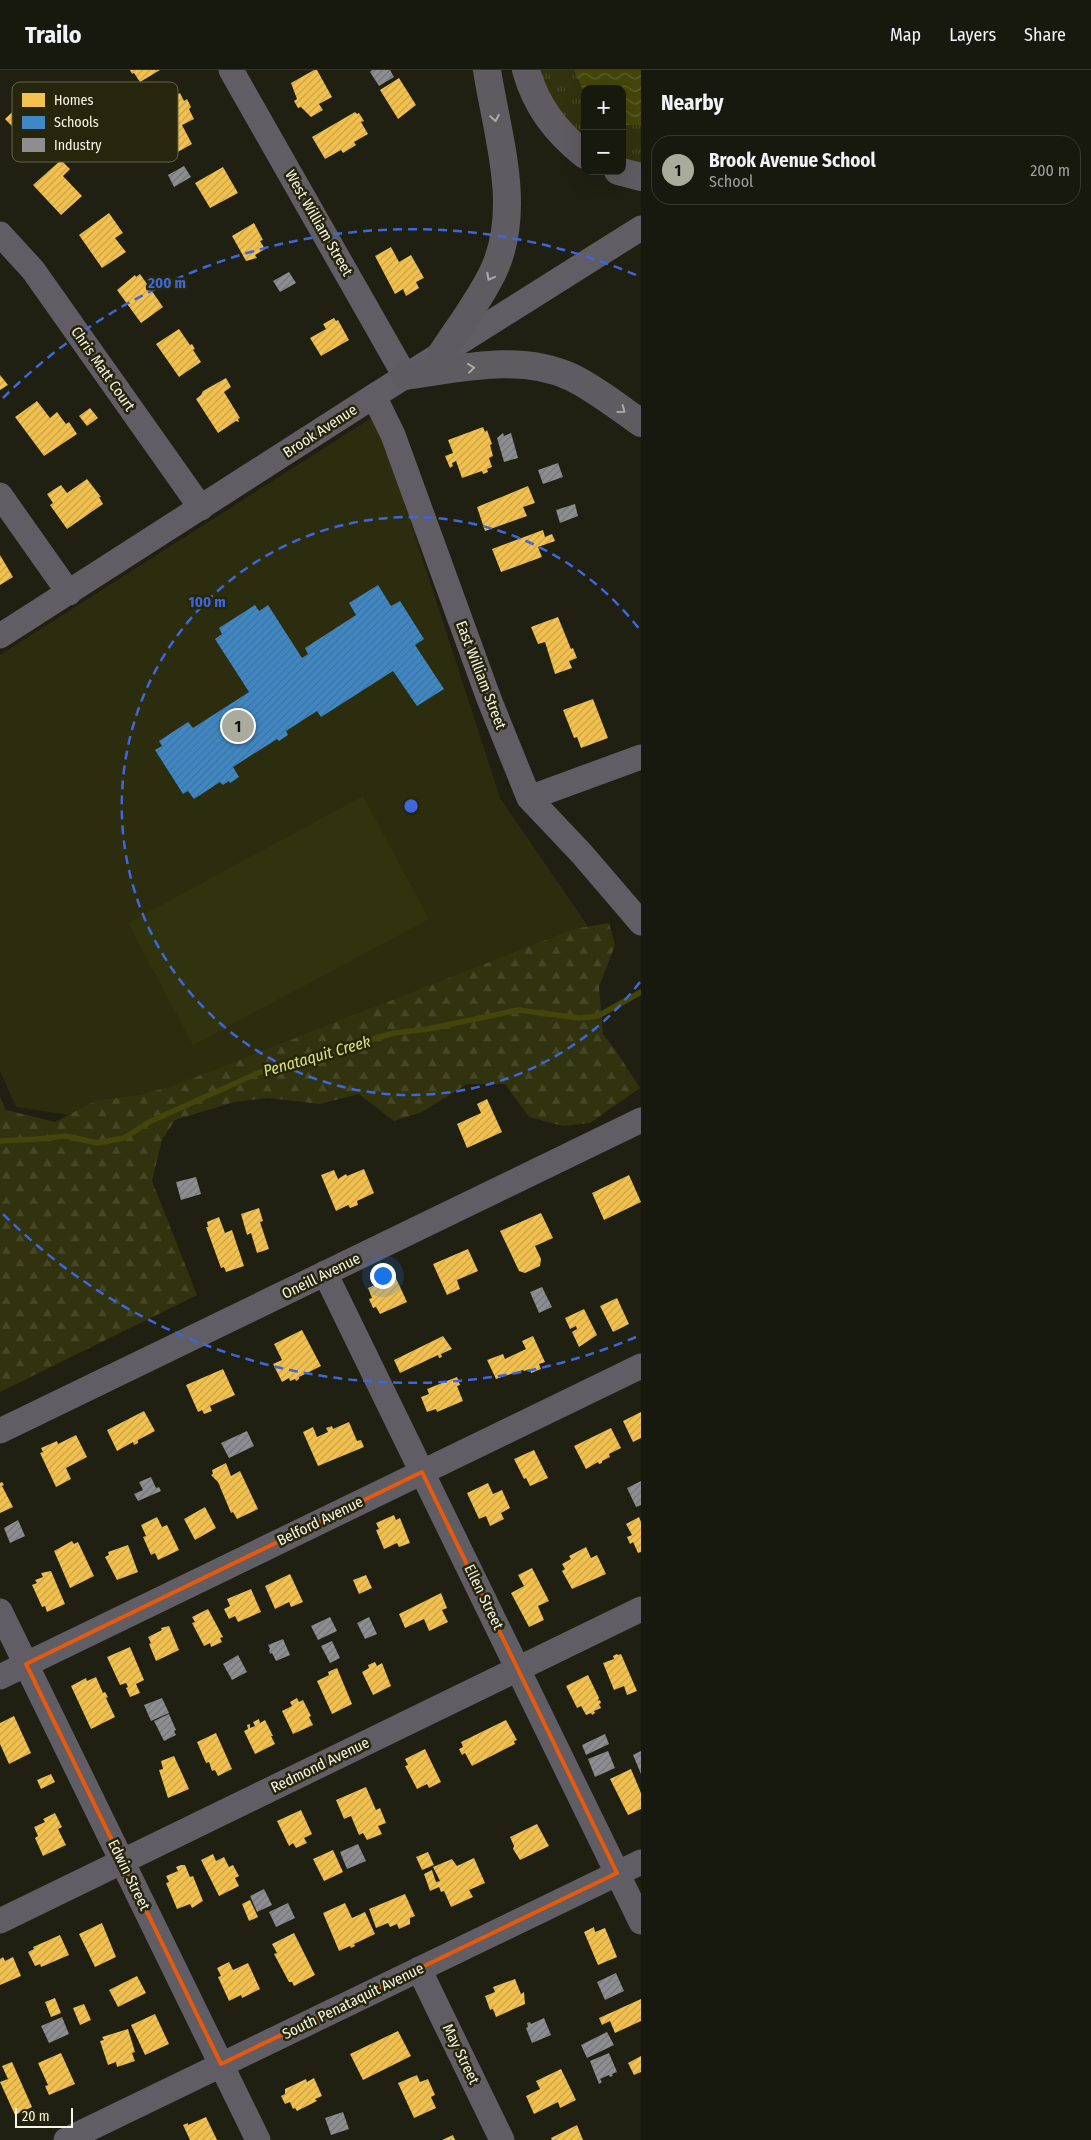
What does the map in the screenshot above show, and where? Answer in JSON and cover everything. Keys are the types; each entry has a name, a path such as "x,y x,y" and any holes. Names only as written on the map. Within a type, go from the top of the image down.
{"main road":[{"path":"442,353 494,271 506,225 505,173 487,70"},
{"path":"526,70 534,93 547,117 564,138 581,152"},
{"path":"626,173 641,177"},
{"path":"406,376 481,366 510,365 541,368 569,376 586,385 641,424"}],"street":[{"name":"West William Street","path":"231,70 406,376"},
{"name":"Brook Avenue","path":"0,636 374,396 641,228"},
{"name":"Chris Matt Court","path":"0,234 33,270 201,508"},
{"name":"East William Street","path":"374,396 393,435 488,699 530,798 582,854 641,923"},
{"path":"0,495 69,593"},
{"path":"530,798 641,757"},
{"name":"Oneill Avenue","path":"0,1431 641,1120"},
{"name":"Ellen Street","path":"325,1273 641,1922"},
{"name":"Belford Avenue","path":"0,1677 641,1366"},
{"name":"Redmond Avenue","path":"0,1921 641,1609"},
{"name":"Edwin Street","path":"0,1611 258,2140"},
{"name":"South Penataquit Avenue","path":"66,2140 641,1862"},
{"name":"May Street","path":"419,1969 502,2140"}],"highlighted area":[{"path":"422,1472 617,1873 221,2064 26,1664"}],"shaded area":[{"path":"376,415 500,798 596,938 104,1120 16,1107 0,1071 0,655"}],"green space":[{"path":"539,70 641,70 641,166 626,161 626,85 581,85 581,141 543,91"},
{"path":"363,796 429,919 193,1045 128,923"},
{"path":"609,923 615,945 599,987 603,1034 640,1088 590,1123 563,1126 529,1117 505,1084 467,1084 422,1112 394,1121 359,1094 320,1104 268,1098 234,1102 175,1120 162,1140 152,1181 197,1295 0,1392 0,1097 6,1110 55,1122 95,1101 140,1095 173,1086 574,929"}],"water":[{"path":"574,70 641,70 641,125 626,125 626,85 581,85"}],"building: Homes":[{"path":"130,70 160,70 140,82"},
{"path":"317,70 332,97 319,104 323,110 311,117 301,107 298,108 294,101 297,99 291,83"},
{"path":"399,78 416,105 398,119 380,90"},
{"path":"180,93 184,101 187,99 194,119 182,125 192,144 178,152 178,94"},
{"path":"12,112 12,126 5,119"},
{"path":"355,112 359,113 364,121 361,122 368,134 354,142 356,145 343,153 341,150 325,159 312,137"},
{"path":"59,162 63,162 70,169 63,176 82,196 61,215 33,185"},
{"path":"223,167 238,193 210,208 195,183"},
{"path":"109,213 123,233 115,238 126,252 102,268 79,235"},
{"path":"254,223 263,240 260,241 265,249 255,255 257,258 246,261 232,236"},
{"path":"391,247 399,262 411,255 424,278 416,282 419,288 406,296 403,289 395,294 375,256"},
{"path":"140,274 163,307 141,323 117,290 135,275 136,277"},
{"path":"334,318 336,321 338,320 349,340 321,356 310,338 326,329 323,324"},
{"path":"179,329 190,345 192,344 195,349 193,350 201,362 179,377 156,344"},
{"path":"0,375 8,385 0,390"},
{"path":"226,378 231,387 224,392 240,418 238,419 239,422 236,421 218,433 196,399 203,391"},
{"path":"37,401 50,418 57,412 66,424 69,422 77,434 44,456 15,417"},
{"path":"90,408 98,418 87,426 79,416"},
{"path":"483,427 485,432 487,430 492,444 490,445 493,456 489,458 492,467 483,474 482,471 462,478 456,461 452,463 453,466 450,468 445,456 453,453 448,440"},
{"path":"87,479 101,497 99,497 103,504 67,529 50,505 53,503 47,494 61,485 67,493"},
{"path":"528,486 535,503 523,507 527,516 485,531 477,507"},
{"path":"543,530 545,537 552,534 555,541 538,547 542,557 501,572 492,549"},
{"path":"0,555 13,577 0,585"},
{"path":"558,617 571,649 573,648 577,658 569,661 572,668 555,674 545,642 538,644 531,627"},
{"path":"593,699 608,738 581,748 577,737 574,738 563,710"},
{"path":"487,1099 502,1132 467,1148 457,1124 481,1113 477,1104"},
{"path":"364,1169 374,1193 357,1201 358,1205 350,1208 348,1205 336,1211 321,1175 334,1170 338,1179 346,1174 347,1176"},
{"path":"629,1175 641,1202 604,1220 592,1193"},
{"path":"259,1208 263,1221 260,1222 269,1249 257,1253 251,1233 247,1235 241,1214"},
{"path":"541,1213 553,1238 535,1246 541,1259 540,1266 525,1273 519,1271 500,1231"},
{"path":"219,1217 225,1233 232,1230 244,1266 226,1272 224,1267 221,1268 206,1227 208,1227 207,1222"},
{"path":"468,1249 478,1271 457,1280 460,1289 447,1295 433,1264"},
{"path":"395,1276 407,1302 380,1314 376,1307 373,1308 369,1299 372,1298 368,1288"},
{"path":"617,1298 629,1324 613,1332 600,1306"},
{"path":"584,1309 597,1335 579,1347 572,1332 577,1329 576,1326 570,1329 565,1318"},
{"path":"302,1330 321,1366 299,1377 296,1381 295,1379 290,1381 289,1378 282,1382 273,1364 282,1360 274,1344"},
{"path":"443,1336 452,1349 441,1354 442,1357 439,1358 438,1355 400,1373 394,1360"},
{"path":"533,1336 545,1362 539,1364 541,1369 531,1373 530,1369 523,1370 496,1379 487,1360 503,1354 505,1359 526,1349 522,1341"},
{"path":"223,1369 235,1395 210,1406 212,1411 204,1414 202,1410 198,1412 186,1385"},
{"path":"457,1377 460,1385 457,1386 463,1401 437,1412 436,1409 427,1412 421,1397 429,1394 427,1389"},
{"path":"144,1411 155,1431 138,1440 138,1443 134,1445 133,1442 117,1451 107,1430"},
{"path":"641,1412 641,1438 633,1442 623,1421"},
{"path":"349,1422 357,1441 361,1440 364,1447 318,1466 303,1432 313,1427 317,1437 328,1432 326,1428 332,1426 333,1429"},
{"path":"611,1428 621,1448 609,1454 610,1457 602,1461 602,1463 599,1464 598,1462 586,1469 574,1446"},
{"path":"76,1435 87,1457 66,1468 71,1479 56,1487 40,1453 43,1452 41,1448 57,1441 58,1444"},
{"path":"534,1450 548,1478 530,1486 526,1478 524,1479 514,1459"},
{"path":"226,1463 231,1476 240,1471 258,1509 237,1519 233,1512 231,1513 218,1482 211,1475 213,1474 212,1470"},
{"path":"2,1482 4,1485 2,1486 13,1507 0,1513 0,1483"},
{"path":"488,1483 493,1494 502,1490 510,1508 501,1513 504,1519 490,1526 486,1516 479,1519 467,1493"},
{"path":"205,1507 216,1528 195,1540 184,1519"},
{"path":"394,1515 396,1520 400,1518 410,1543 399,1547 397,1543 384,1549 376,1530 379,1529 376,1523"},
{"path":"157,1517 162,1527 167,1525 179,1550 158,1560 155,1553 151,1555 143,1537 146,1536 141,1525"},
{"path":"639,1517 641,1522 641,1552 638,1553 633,1542 630,1544 627,1537 632,1535 626,1524"},
{"path":"72,1541 74,1544 78,1542 94,1576 70,1588 54,1551"},
{"path":"128,1545 138,1572 117,1580 105,1557 109,1555 108,1552"},
{"path":"586,1547 591,1558 597,1555 606,1574 572,1589 562,1571 565,1569 562,1564 571,1559 569,1556"},
{"path":"532,1568 549,1601 538,1606 544,1620 529,1627 511,1593 524,1586 518,1575"},
{"path":"51,1571 65,1604 47,1612 45,1606 42,1607 32,1585 37,1583 35,1580 43,1577 41,1573"},
{"path":"290,1574 303,1602 291,1607 289,1602 275,1609 265,1586"},
{"path":"366,1575 372,1588 359,1594 353,1580"},
{"path":"251,1589 261,1612 238,1622 235,1616 229,1619 224,1609 230,1606 227,1599"},
{"path":"441,1593 447,1608 442,1610 448,1622 429,1631 424,1619 405,1628 399,1614"},
{"path":"208,1609 223,1637 220,1638 222,1642 211,1647 210,1643 204,1646 192,1623 195,1622 192,1617"},
{"path":"169,1626 179,1650 156,1661 148,1637 162,1630 161,1628"},
{"path":"130,1647 144,1680 136,1684 140,1693 130,1697 126,1683 120,1685 107,1657"},
{"path":"621,1654 637,1691 627,1695 624,1686 614,1690 603,1663 614,1659 613,1656"},
{"path":"375,1662 377,1666 382,1663 391,1686 373,1695 362,1672 369,1668 368,1665"},
{"path":"337,1668 352,1704 332,1714 317,1681 329,1675 328,1672"},
{"path":"588,1675 599,1698 598,1701 600,1700 601,1703 599,1704 601,1708 594,1711 595,1713 592,1715 591,1713 586,1715 581,1706 577,1708 566,1686"},
{"path":"96,1677 103,1693 105,1692 108,1697 106,1698 115,1717 91,1729 71,1686 86,1678 87,1681"},
{"path":"297,1698 299,1702 303,1700 313,1725 293,1734 282,1711 292,1706 290,1702"},
{"path":"14,1716 31,1753 9,1764 0,1744 0,1723"},
{"path":"259,1719 260,1723 265,1720 275,1744 255,1754 244,1731 248,1729 247,1725 250,1724 250,1728 255,1726 253,1722"},
{"path":"506,1720 517,1740 514,1741 515,1744 472,1766 465,1753 462,1755 459,1749 463,1747 461,1742"},
{"path":"216,1733 232,1769 218,1776 215,1770 212,1771 209,1762 206,1763 197,1742"},
{"path":"425,1749 441,1782 429,1788 427,1784 417,1789 405,1766 408,1765 405,1759"},
{"path":"174,1756 189,1789 168,1798 159,1770 163,1769 161,1761"},
{"path":"631,1769 641,1793 641,1809 628,1815 610,1779"},
{"path":"51,1774 55,1782 41,1789 37,1780"},
{"path":"366,1787 376,1810 380,1808 386,1823 378,1826 382,1834 367,1840 363,1833 359,1835 351,1816 344,1819 336,1800"},
{"path":"301,1810 312,1834 304,1838 307,1843 296,1848 293,1843 289,1846 277,1821"},
{"path":"55,1813 62,1827 58,1829 66,1845 43,1856 35,1838 38,1836 34,1827 45,1822 43,1819"},
{"path":"537,1824 549,1846 520,1860 513,1849 514,1846 510,1837"},
{"path":"333,1850 343,1872 324,1881 313,1859"},
{"path":"428,1852 434,1865 422,1870 416,1857"},
{"path":"213,1854 216,1861 224,1857 229,1867 233,1865 239,1876 235,1878 239,1886 219,1896 201,1860"},
{"path":"474,1858 485,1883 469,1890 473,1897 451,1907 444,1891 441,1892 439,1887 430,1891 424,1874 432,1870 436,1882 440,1881 433,1867 452,1859 457,1866"},
{"path":"185,1865 190,1877 193,1876 203,1901 192,1908 190,1904 177,1909 166,1883 169,1882 166,1876 178,1871 176,1867"},
{"path":"405,1894 415,1916 410,1918 410,1924 399,1929 397,1924 390,1927 388,1923 376,1928 369,1909"},
{"path":"250,1900 258,1917 249,1921 242,1904"},
{"path":"345,1903 352,1918 365,1912 375,1934 354,1944 355,1946 351,1948 350,1946 339,1951 323,1913"},
{"path":"102,1923 116,1957 95,1967 79,1934"},
{"path":"594,1927 595,1932 605,1928 617,1957 598,1965 584,1932"},
{"path":"294,1933 315,1975 294,1986 292,1982 289,1982 274,1954 277,1953 272,1944"},
{"path":"60,1935 69,1955 41,1967 40,1964 35,1966 28,1952 34,1949 33,1947"},
{"path":"3,1957 5,1961 13,1957 21,1976 0,1985 0,1959"},
{"path":"229,1962 233,1970 248,1963 260,1989 242,1998 241,1995 229,2001 218,1977 221,1976 217,1968"},
{"path":"137,1976 146,1993 118,2007 109,1990"},
{"path":"515,1979 521,1994 524,1992 525,2004 496,2017 493,2009 490,2010 485,1996 495,1992 493,1987"},
{"path":"55,1998 61,2013 51,2017 45,2002"},
{"path":"641,1999 641,2021 615,2033 610,2021 602,2025 599,2018"},
{"path":"84,2004 91,2020 80,2025 73,2008"},
{"path":"155,2014 169,2044 145,2055 131,2025"},
{"path":"128,2029 135,2052 132,2053 135,2061 117,2067 116,2062 108,2065 100,2041 104,2040 102,2037"},
{"path":"398,2031 411,2056 363,2080 350,2054"},
{"path":"61,2053 75,2084 49,2095 45,2086 48,2085 38,2063"},
{"path":"641,2056 641,2072 634,2075 628,2063"},
{"path":"12,2062 32,2107 15,2115 0,2082 8,2079 2,2066"},
{"path":"561,2069 576,2100 560,2108 558,2102 534,2114 526,2096 540,2089 536,2081"},
{"path":"417,2075 420,2082 428,2079 435,2095 431,2097 436,2108 414,2118 398,2083"},
{"path":"314,2078 322,2096 315,2099 317,2101 297,2111 295,2108 293,2109 290,2102 285,2104 281,2096 285,2094 285,2089 306,2079 307,2082"},
{"path":"206,2117 217,2140 190,2140 183,2125 188,2123 188,2125"},
{"path":"577,2125 583,2140 552,2140 551,2138"},
{"path":"453,2135 455,2140 442,2140"}],"building: Schools":[{"path":"378,585 391,606 400,601 424,639 415,645 444,689 417,706 393,671 321,717 317,711 286,731 288,735 279,741 277,739 233,767 239,777 230,783 229,781 223,785 220,782 194,799 188,791 183,794 155,750 162,746 159,741 188,722 193,728 249,692 215,639 222,634 219,628 255,605 259,611 268,605 302,658 308,654 305,648 356,615 349,603"}],"building: Industry":[{"path":"372,70 390,70 394,77 379,86 370,72"},
{"path":"184,166 191,177 174,187 168,175"},
{"path":"289,272 296,283 280,292 273,281"},
{"path":"503,433 504,436 511,433 518,458 504,462 497,438"},
{"path":"558,463 563,477 543,484 538,470"},
{"path":"575,504 578,516 560,523 556,510"},
{"path":"196,1177 201,1194 181,1200 176,1182"},
{"path":"542,1287 552,1307 539,1313 530,1292"},
{"path":"247,1431 254,1446 229,1458 221,1443"},
{"path":"151,1477 156,1488 159,1487 161,1491 138,1501 134,1494 143,1490 139,1482"},
{"path":"641,1481 641,1505 636,1507 627,1488"},
{"path":"18,1520 25,1536 10,1543 4,1528"},
{"path":"330,1617 337,1631 318,1640 311,1626"},
{"path":"369,1617 377,1634 365,1639 357,1623"},
{"path":"283,1639 290,1655 276,1661 272,1653 270,1654 268,1645"},
{"path":"332,1641 340,1658 330,1663 321,1646"},
{"path":"238,1655 247,1672 232,1680 223,1664"},
{"path":"162,1698 169,1713 151,1721 144,1705"},
{"path":"169,1714 176,1730 174,1731 176,1735 164,1741 154,1721"},
{"path":"605,1734 609,1744 586,1755 582,1745"},
{"path":"608,1751 615,1768 595,1777 588,1759"},
{"path":"641,1751 641,1774 633,1755"},
{"path":"358,1844 366,1861 347,1869 340,1852"},
{"path":"264,1889 272,1905 257,1912 250,1896"},
{"path":"288,1903 295,1918 276,1927 269,1912"},
{"path":"616,1973 624,1991 605,2000 597,1982"},
{"path":"62,2017 69,2034 49,2043 41,2026"},
{"path":"544,2018 551,2035 532,2043 526,2028 528,2027 527,2023 530,2022 531,2024"},
{"path":"607,2032 614,2045 587,2058 581,2045"},
{"path":"609,2053 617,2072 612,2074 613,2076 610,2077 609,2075 600,2079 602,2082 599,2084 590,2061"},
{"path":"343,2112 349,2129 331,2135 325,2118"}],"waterway":[{"name":"Penataquit Creek","path":"0,1141 65,1136 98,1143 124,1138 149,1122 265,1070 300,1062 394,1033 428,1029 518,1010 579,1018 598,1016 641,992"}],"place":[{"name":"Brook Avenue School","path":"238,726"}]}
